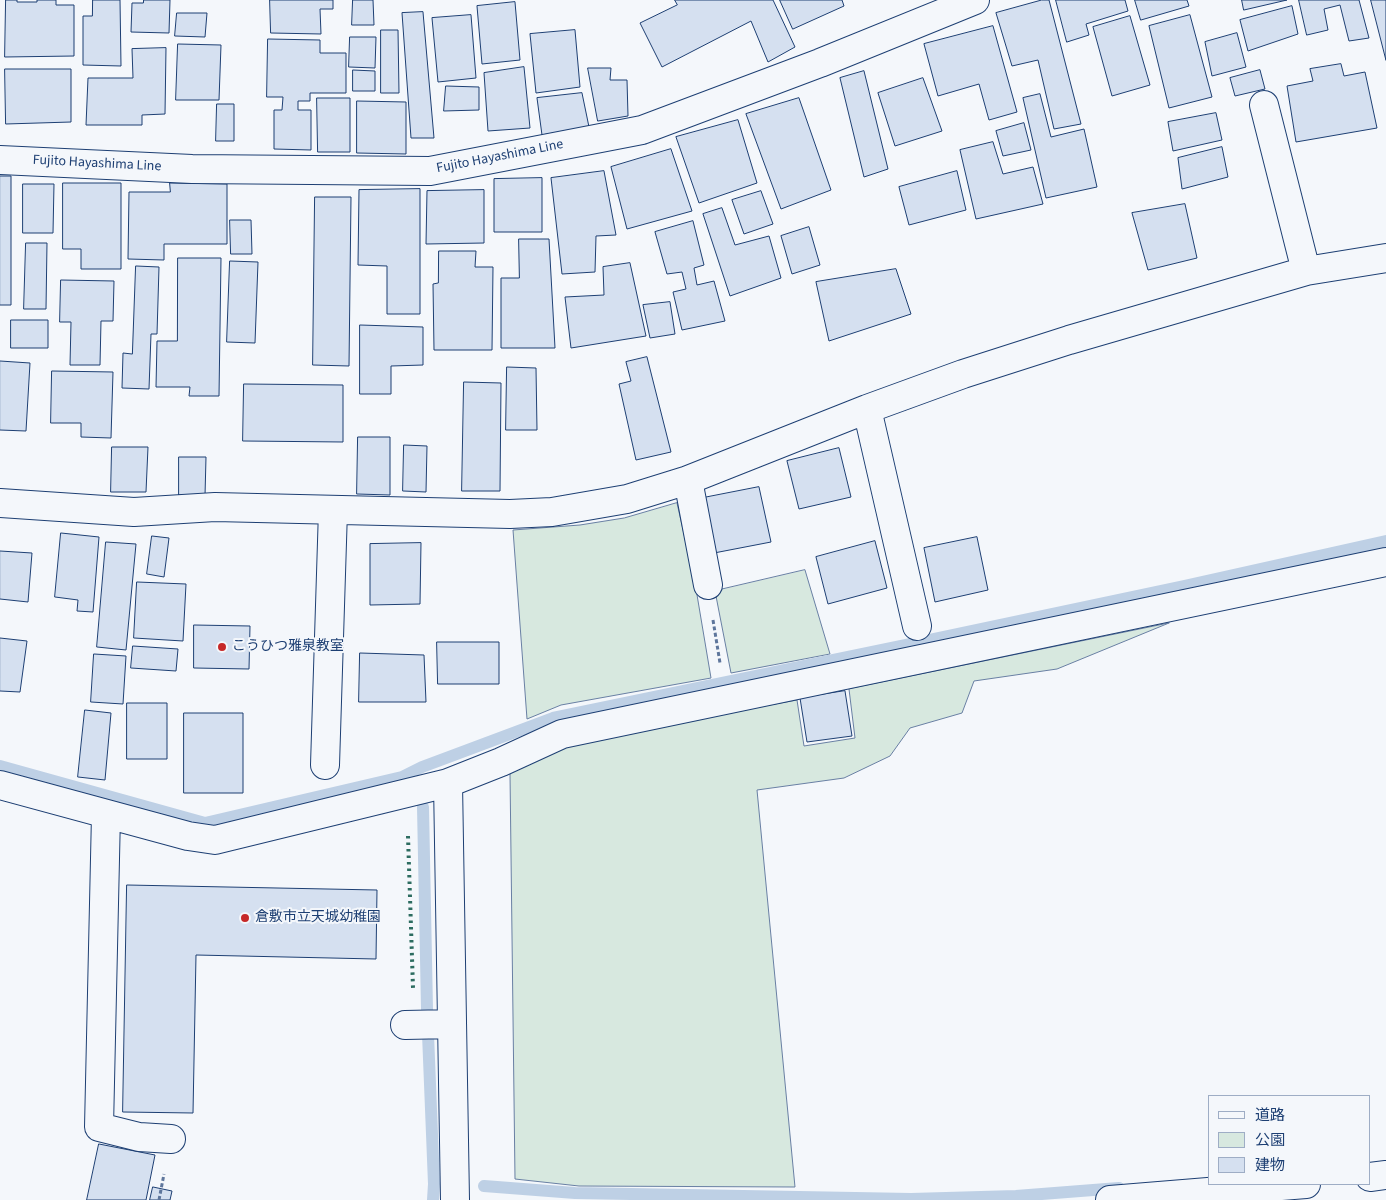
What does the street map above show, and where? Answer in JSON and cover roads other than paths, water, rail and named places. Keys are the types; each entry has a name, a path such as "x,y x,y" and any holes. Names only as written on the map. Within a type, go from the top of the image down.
{"street":[{"name":"Fujito Hayashima Line","path":"0,160 192,169 430,171 642,130 820,63 975,0"},
{"path":"1264,105 1306,271"},
{"path":"0,503 134,512 215,507 510,514 552,512 627,499 688,480 867,409 963,374 1069,340 1306,271 1386,258"},
{"path":"867,409 917,626"},
{"path":"688,480 708,585"},
{"path":"324,765 333,510"},
{"path":"0,785 188,836 215,840 448,782 501,762 562,734 1386,562"},
{"path":"448,782 427,1025 455,1200"},
{"path":"106,814 100,1127 139,1137 171,1140"},
{"path":"1371,1177 1386,1175"},
{"path":"1110,1200 1294,1185"}],"waterway":[{"path":"0,766 205,823 402,777 422,767 553,718 1184,586 1386,541"},
{"path":"423,807 433,1200"},
{"path":"484,1186 575,1193 911,1199 1016,1196 1119,1188"}],"place":[{"name":"こうひつ雅泉教室","path":"222,647"},
{"name":"倉敷市立天城幼稚園","path":"245,918"}]}
